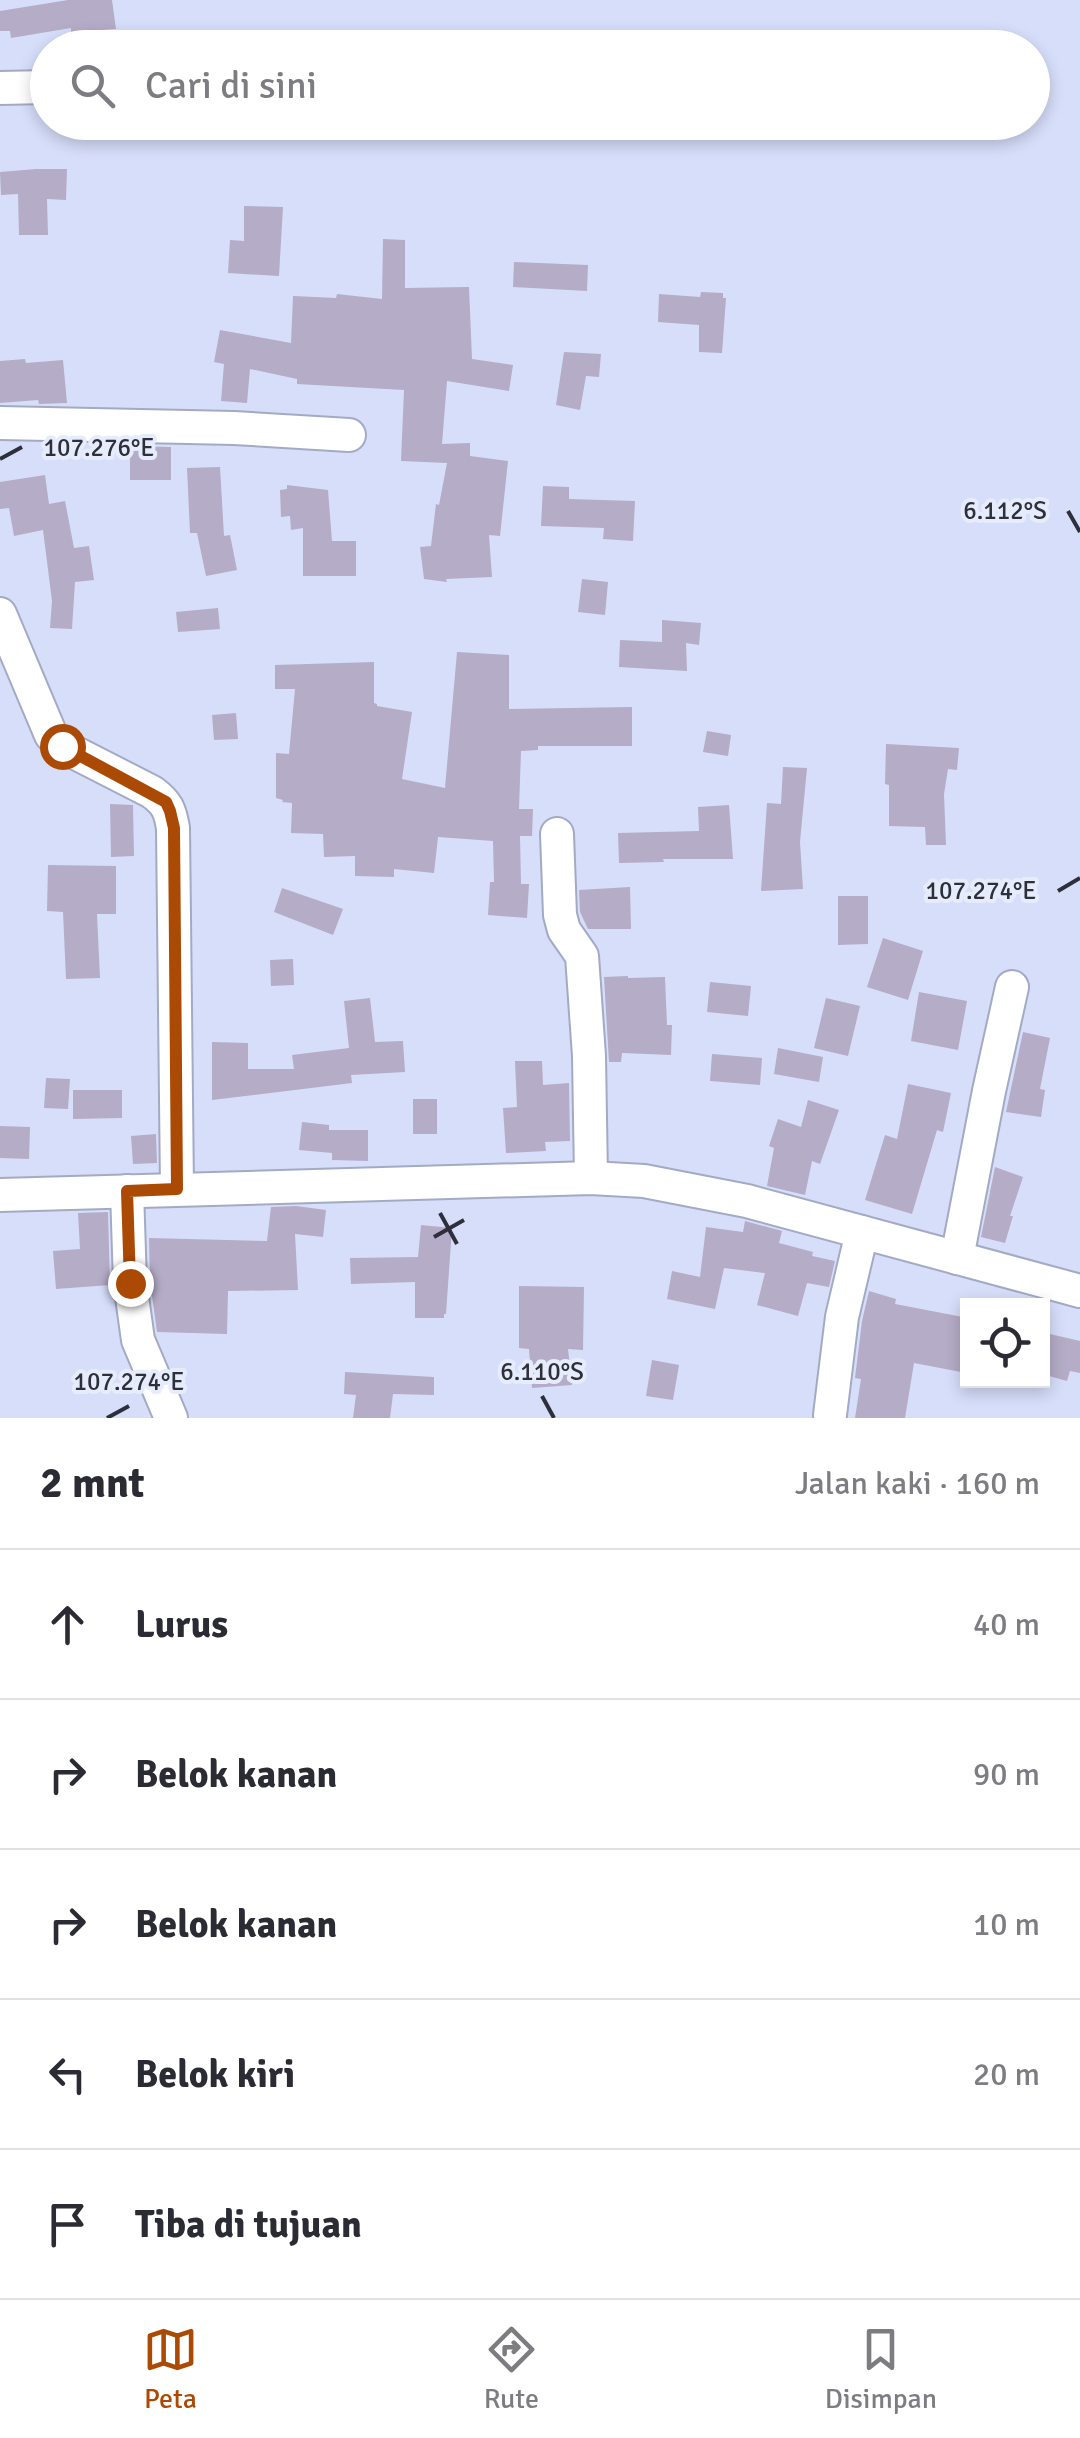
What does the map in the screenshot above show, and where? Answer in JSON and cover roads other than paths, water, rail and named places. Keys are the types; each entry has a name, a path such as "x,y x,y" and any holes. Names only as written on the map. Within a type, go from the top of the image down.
{"street":[{"path":"0,88 30,87"},
{"path":"0,422 349,435"},
{"path":"0,614 51,735 62,746 152,792 166,802 170,811 174,828 177,1189"},
{"path":"557,834 560,916 564,930 582,956 591,1178"},
{"path":"957,1258 1012,987"},
{"path":"0,1195 591,1178 644,1181 730,1198 1080,1291"},
{"path":"127,1191 130,1283 138,1340 170,1418"},
{"path":"830,1415 842,1317 862,1232"}]}
